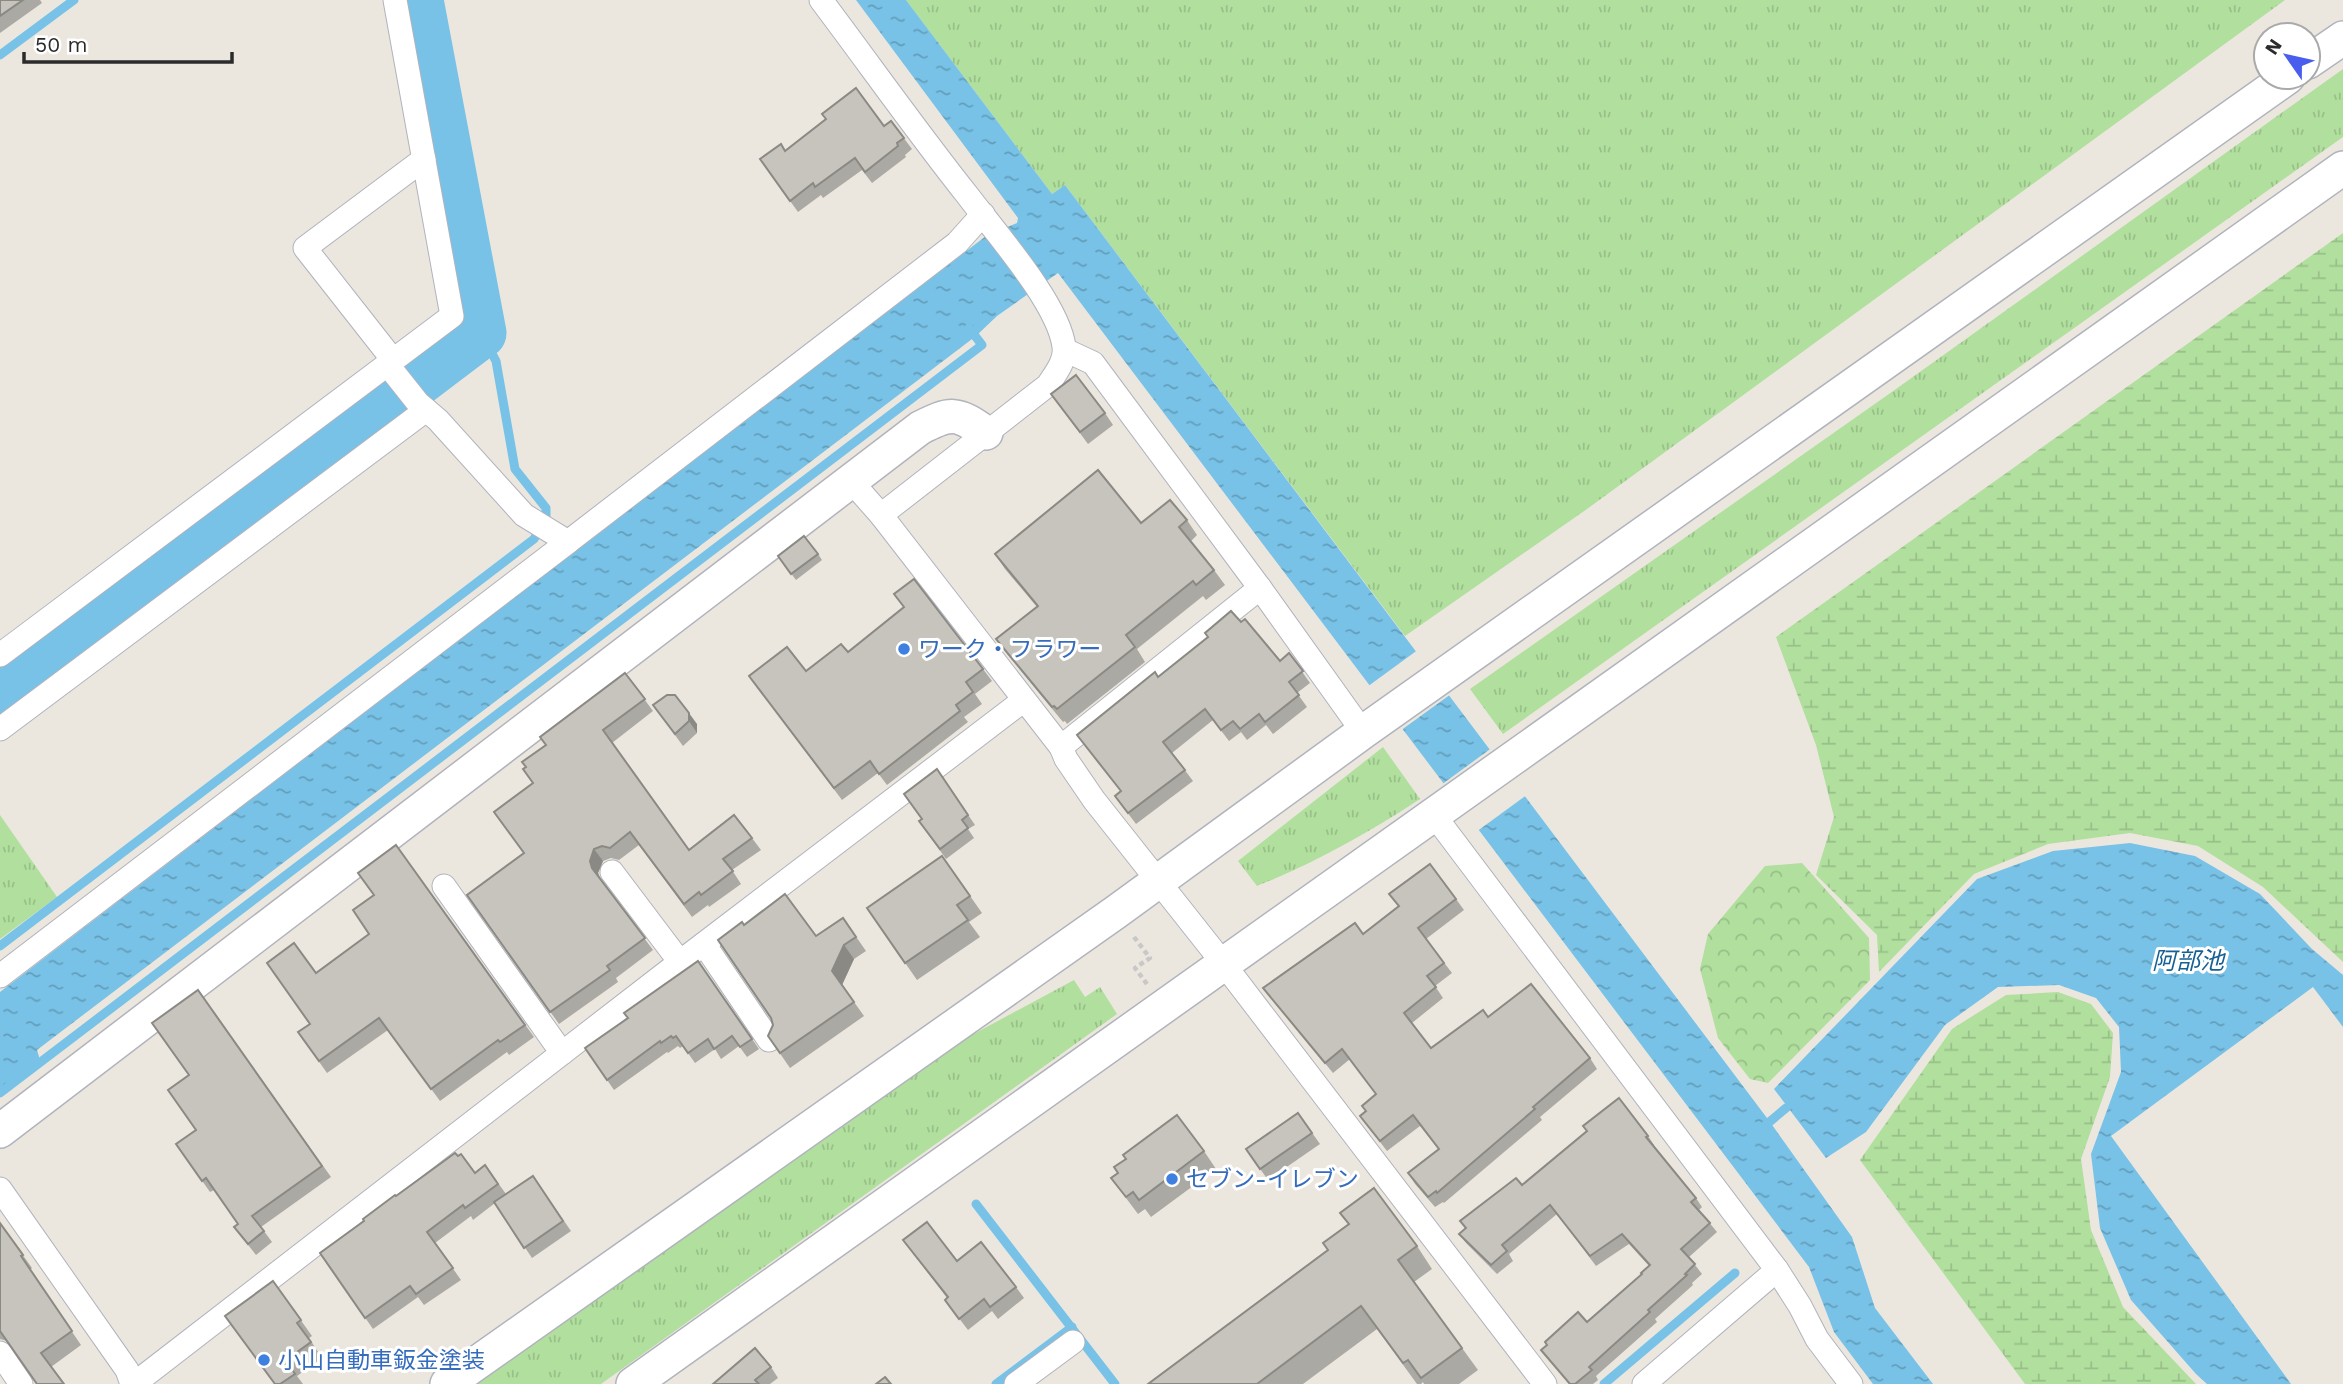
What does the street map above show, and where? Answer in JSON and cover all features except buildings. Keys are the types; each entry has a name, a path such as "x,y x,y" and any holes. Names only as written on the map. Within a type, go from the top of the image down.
{"street":[{"path":"0,655 392,366 452,316 395,0"},
{"path":"821,0 998,233 1053,313 1065,350 1060,368 1048,385 881,515"},
{"path":"2322,52 2343,38"},
{"path":"447,1384 1158,882 1371,726 2268,91"},
{"path":"424,159 304,248 422,406 549,532"},
{"path":"633,1384 2343,168"},
{"path":"0,976 549,532 957,243 982,214"},
{"path":"1065,350 1093,363 1260,588 1371,726"},
{"path":"0,729 422,406"},
{"path":"0,1131 920,428 944,416 956,415 968,419 986,433"},
{"path":"850,481 881,515 1060,747 1094,800 1223,962 1540,1382"},
{"path":"1060,747 1260,588"},
{"path":"0,1189 127,1370 133,1384 1024,700"},
{"path":"1439,811 1777,1270 1817,1339 1850,1384"},
{"path":"612,872 680,962"},
{"path":"444,887 562,1053"},
{"path":"704,944 769,1040"},
{"path":"1644,1384 1777,1270"},
{"path":"1016,1384 1073,1342"},
{"path":"0,1353 21,1384"}],"path":[{"path":"1134,937 1150,958 1135,968 1154,993"}],"green space":[{"path":"906,0 2285,0 2256,21 2252,21 2252,24 1587,509 1405,636 1065,185 1052,194"},
{"path":"2343,69 2343,137 1503,734 1470,689 2312,91 2322,91 2322,84"},
{"path":"2343,233 2343,962 2263,887 2198,846 2130,833 2048,844 1974,874 1879,972 1877,935 1816,875 1834,817 1816,745 1776,637"},
{"path":"1383,747 1420,799 1341,847 1257,886 1238,861"},
{"path":"0,815 57,897 0,939"},
{"path":"1802,863 1869,938 1870,980 1768,1083 1750,1079 1718,1038 1700,969 1708,934 1765,866"},
{"path":"1074,980 1085,997 1100,987 1117,1014 601,1384 475,1384 968,1037"},
{"path":"2058,992 2091,1004 2113,1033 2110,1077 2081,1159 2091,1230 2123,1307 2196,1384 2025,1384 1860,1160 1952,1029 2006,995"}],"water":[{"path":"856,0 906,0 1052,194 1065,185 1770,1122 1852,1237 1875,1308 1933,1384 1873,1384 1834,1332 1809,1267 1058,273 997,316 976,336 37,1050 40,1060 0,1090 0,992 986,236 1017,223 1018,218"},
{"name":"阿部池","path":"2130,843 2195,856 2260,894 2312,949 2343,975 2343,1027 2313,987 2111,1136 2291,1384 2207,1384 2131,1300 2100,1228 2091,1154 2121,1072 2119,1027 2096,998 2059,985 1998,987 1945,1025 1866,1132 1826,1158 1774,1089 1977,879 2053,851"}],"pier":[{"path":"1419,649 1451,694 1400,731 1367,687"},
{"path":"1493,747 1528,794 1476,832 1441,785"}],"waterway":[{"path":"0,55 74,0"},
{"path":"0,697 481,333 418,0"},
{"path":"0,1093 982,345 969,328"},
{"path":"0,946 534,539 546,519 546,508 515,469 496,361 481,333"},
{"path":"1761,1129 1786,1108"},
{"path":"976,1204 1115,1384"},
{"path":"1604,1384 1735,1273"},
{"path":"996,1384 1072,1327"}],"place":[{"name":"ワーク・フラワー","path":"904,649"},
{"name":"セブン-イレブン","path":"1172,1179"},
{"name":"小山自動車鈑金塗装","path":"264,1360"}]}
